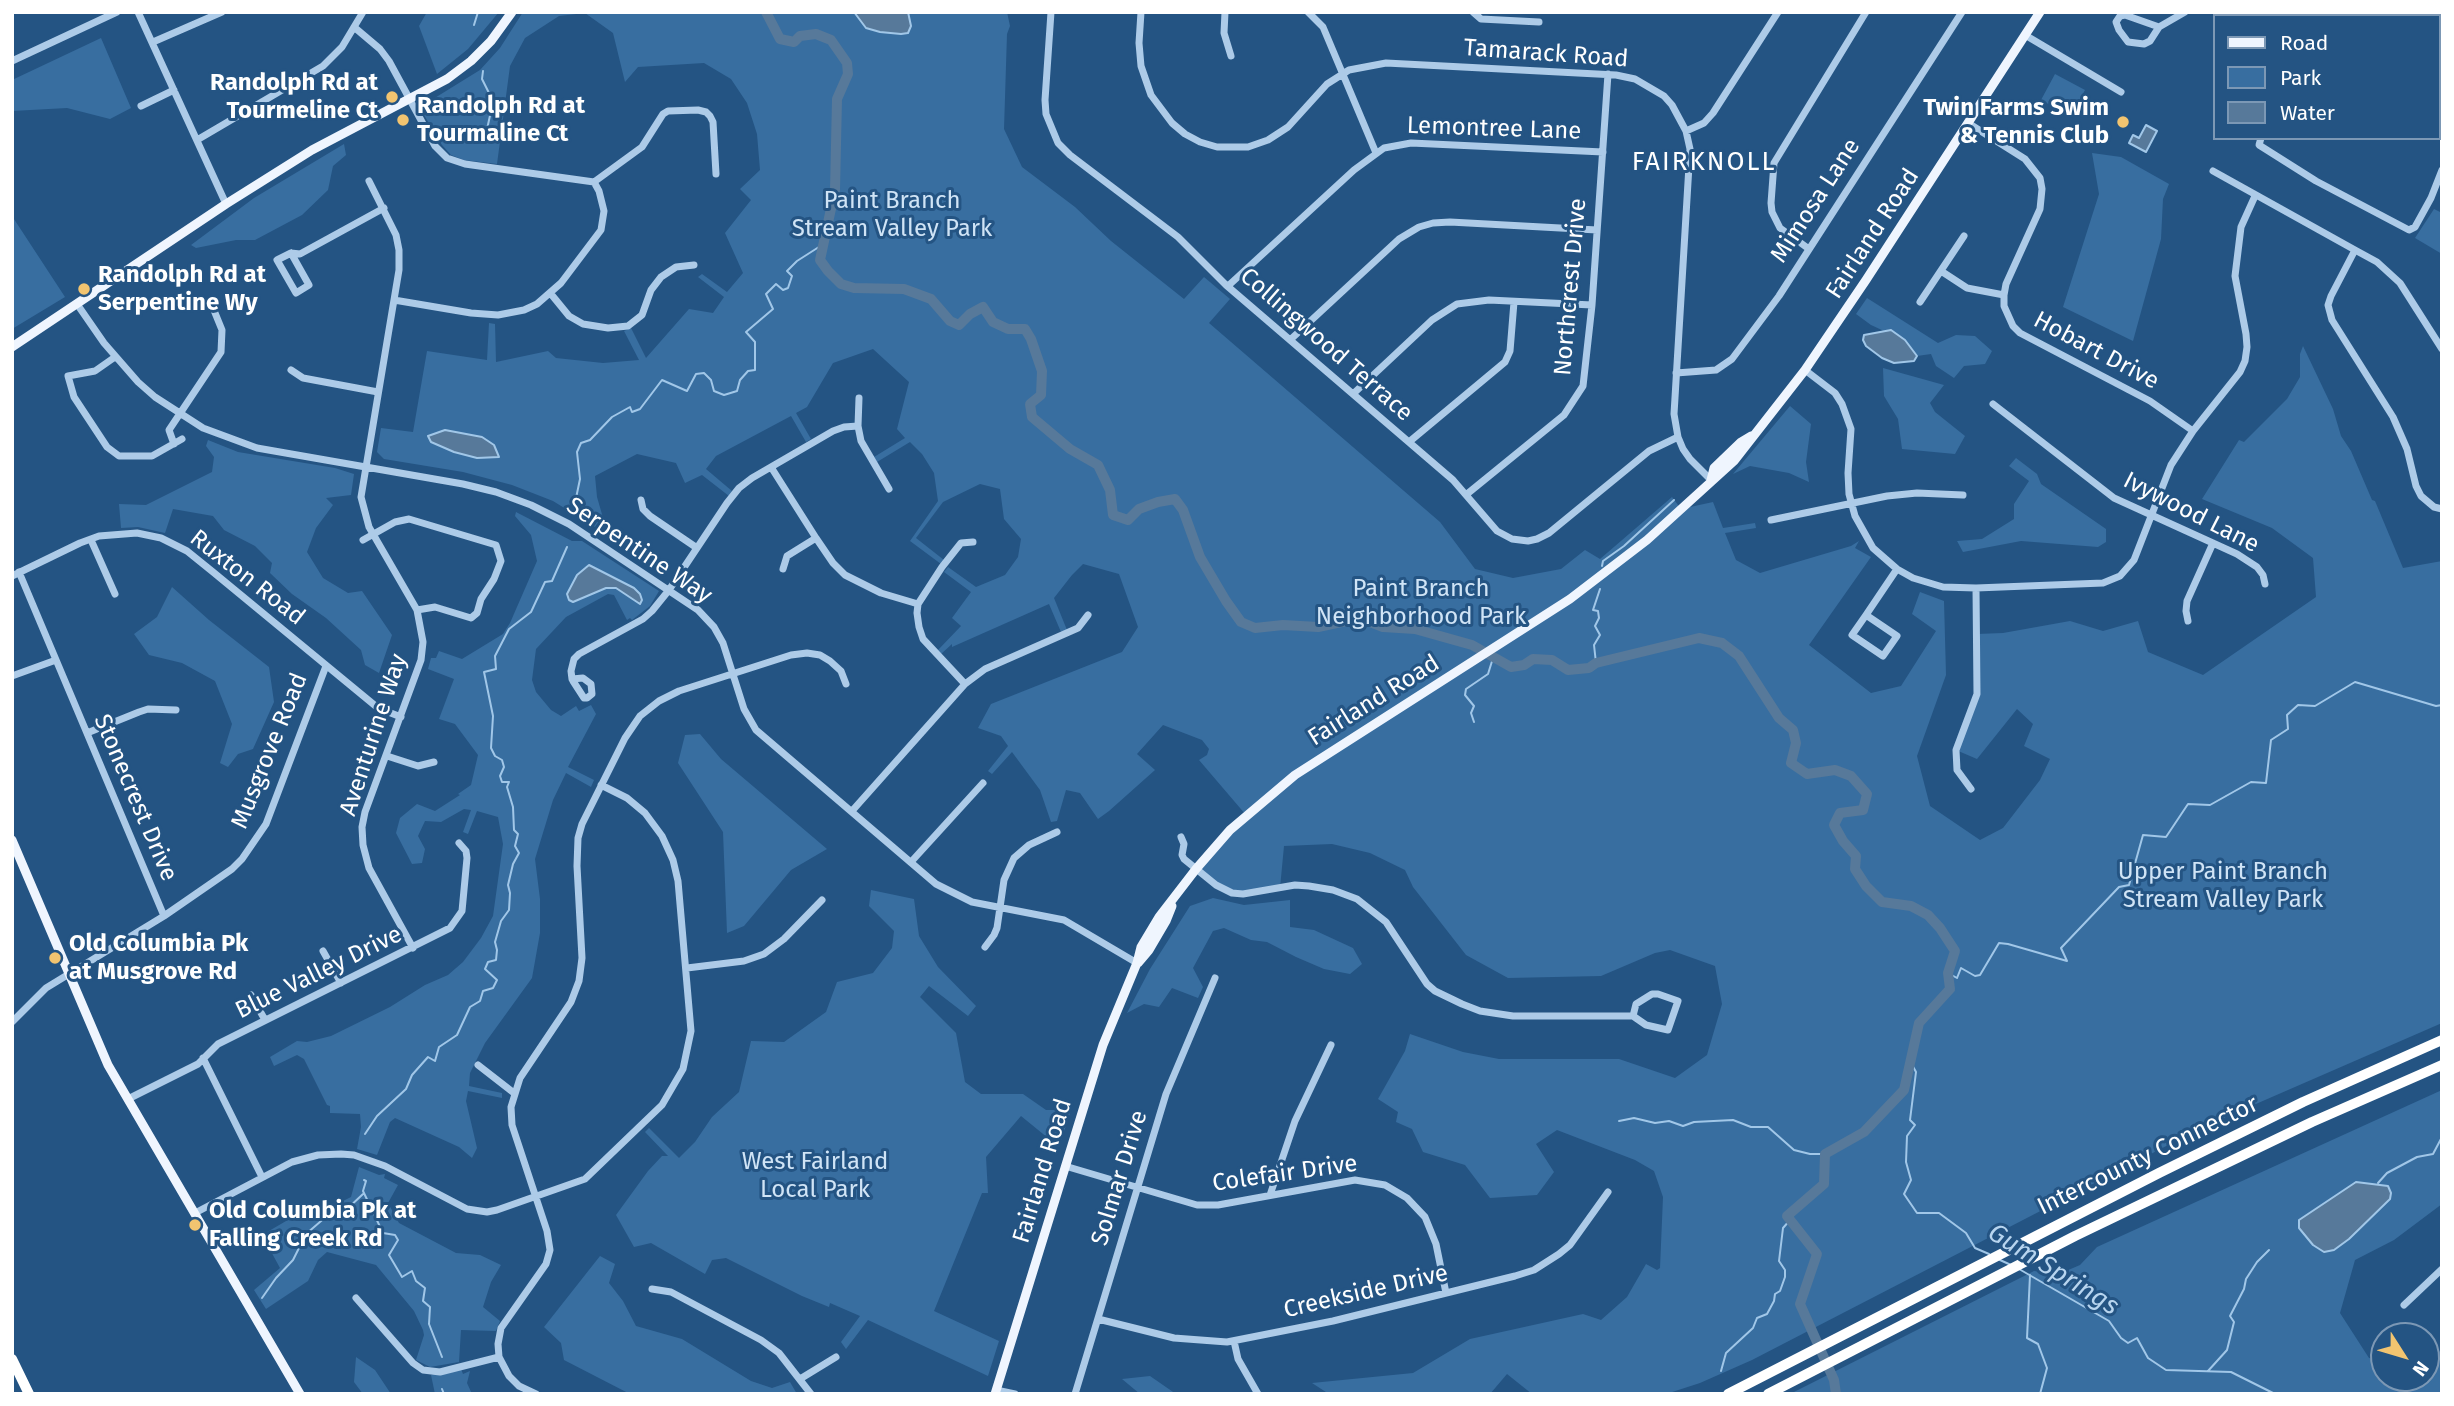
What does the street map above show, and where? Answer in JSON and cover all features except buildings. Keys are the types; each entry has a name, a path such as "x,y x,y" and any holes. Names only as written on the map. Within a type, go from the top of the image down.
{"highway":[{"name":"Intercounty Connector","path":"1728,1394 2291,1108 2442,1040"},
{"name":"Intercounty Connector","path":"1768,1394 2075,1236 2312,1122 2442,1065"},
{"path":"12,1359 29,1394"}],"main road":[{"path":"12,347 312,150 447,79 491,41 512,12"},
{"name":"Fairland Road","path":"995,1392 1103,1045 1138,963 1142,947 1159,917 1230,830 1295,775 1508,639 1612,568 1734,461 1805,370 2040,12"},
{"path":"12,840 108,1065 300,1394"}],"street":[{"path":"12,61 117,12"},
{"path":"138,12 226,204"},
{"path":"153,42 222,12"},
{"path":"197,140 323,66 342,47 363,12"},
{"name":"Collingwood Terrace","path":"1051,12 1045,100 1046,114 1058,143 1178,237 1228,286 1467,494 1497,531 1512,539 1528,541 1549,533 1649,451 1678,437"},
{"name":"Tamarack Road","path":"1141,12 1141,66 1151,95 1172,123 1200,142 1231,148 1268,140 1288,127 1327,84 1364,66 1386,63 1608,74 1635,79 1655,89 1672,104 1686,131 1690,149 1674,414 1678,437 1690,459 1711,480"},
{"path":"1225,12 1224,33 1231,56"},
{"path":"1309,12 1323,27 1376,153"},
{"path":"1473,12 1481,19 1539,22"},
{"path":"1686,131 1704,123 1713,113 1779,12"},
{"path":"1809,249 1780,228 1772,212 1774,163 1866,12"},
{"name":"Mimosa Lane","path":"1676,373 1716,370 1732,359 1779,296 1962,12"},
{"path":"2159,27 2125,15 2120,16 2116,22 2123,37 2136,44 2150,41 2159,27 2185,12"},
{"path":"354,27 380,49 435,146 447,158 465,164 594,182 642,147 663,114 668,111 698,110 706,112 713,122 716,174"},
{"path":"2025,35 2121,92"},
{"name":"Northcrest Drive","path":"1467,494 1564,415 1576,399 1586,373 1608,74"},
{"path":"141,106 174,90"},
{"path":"1941,271 1967,288 2004,295 2006,284 2040,209 2040,178 2025,159 1968,122"},
{"path":"2260,142 2316,181 2409,230 2414,227 2431,198 2442,170"},
{"name":"Lemontree Lane","path":"1228,286 1353,170 1376,153 1394,145 1411,143 1603,152"},
{"path":"2213,171 2377,262 2400,283 2442,349"},
{"name":"Aventurine Way","path":"369,181 396,235 399,250 394,300 361,497 374,535 417,610 423,642 421,660 365,812 363,845 369,868 413,948"},
{"path":"394,300 498,315 524,310 551,295 601,230 604,211 594,182"},
{"path":"1805,370 1835,393 1847,415 1851,429 1848,474 1852,503 1863,533 1883,558 1897,569 1934,585 1976,589 2103,583 2120,576 2134,560 2171,465 2193,431 2230,386 2245,361 2246,334 2235,276 2241,228 2255,195"},
{"path":"291,253 309,285 296,293 277,260 291,253 300,254 384,208"},
{"path":"1290,340 1399,239 1419,227 1450,222 1597,230"},
{"path":"1920,302 1964,236"},
{"path":"2355,250 2328,305 2332,320 2393,417 2407,449 2421,496 2442,509"},
{"path":"551,295 569,316 583,324 608,328 628,326 642,315 651,290 661,277 676,267 694,265"},
{"name":"Hobart Drive","path":"2004,295 2008,317 2020,333 2150,401 2193,431"},
{"path":"1353,394 1445,310 1471,301 1592,305"},
{"path":"1409,442 1505,362 1510,351 1514,302"},
{"path":"174,444 169,430 221,352 222,330 211,303"},
{"name":"Serpentine Way","path":"77,304 115,357 155,397 203,428 257,448 496,492 531,505 569,524 698,610 714,627 723,643 744,709 757,730 950,893 999,909 1064,920 1138,963"},
{"path":"115,357 95,371 68,376 74,397 107,447 119,456 152,456 182,439"},
{"path":"291,370 303,378 378,391"},
{"path":"859,398 858,426 864,447 889,489"},
{"name":"Ivywood Lane","path":"1993,404 2114,498 2237,554 2257,567 2265,584"},
{"path":"572,678 574,659 579,654 643,619 669,590 739,488 834,431 858,426"},
{"path":"771,467 833,563 852,579 881,593 918,604"},
{"path":"1771,520 1887,496 1917,493 1963,495"},
{"path":"640,499 643,509 650,516 697,548"},
{"path":"363,540 395,522 410,519 496,545 501,561 494,579 481,599 477,613 471,618 435,607 417,610"},
{"name":"Ruxton Road","path":"16,574 80,543 115,533 137,533 172,542 226,582 378,708 401,717"},
{"path":"783,569 788,556 816,538"},
{"path":"91,540 115,594"},
{"path":"965,684 923,639 919,627 918,604 961,543 973,542"},
{"path":"2188,621 2187,601 2213,543"},
{"path":"1866,615 1897,636 1883,656 1852,635 1897,569"},
{"name":"Stonecrest Drive","path":"16,574 56,660 164,916"},
{"path":"1971,789 1957,770 1956,751 1977,694 1976,589"},
{"path":"852,811 965,684 985,669 1078,628 1088,615"},
{"path":"536,1394 509,1376 499,1357 498,1344 501,1328 546,1264 550,1250 547,1231 512,1125 514,1093 520,1078 571,1002 579,981 582,958 576,866 578,838 601,785 625,738 640,716 659,701 680,691 791,655 807,653 820,655 830,661 841,671 846,684"},
{"path":"12,676 56,660"},
{"name":"Musgrove Road","path":"12,1022 46,988 164,916 232,869 255,843 265,824 326,666"},
{"path":"87,733 148,709 176,710"},
{"path":"387,756 418,766 433,762"},
{"path":"911,862 983,783"},
{"path":"195,1213 292,1162 318,1155 341,1154 354,1155 385,1166 467,1209 487,1212 536,1198 591,1175 662,1105 683,1069 691,1031 678,881 673,860 662,836 645,813 627,799 601,785"},
{"path":"985,947 994,935 1004,880 1014,858 1029,845 1057,832"},
{"path":"1181,837 1184,844 1182,855 1216,885 1232,893 1309,886 1333,890 1357,899 1386,922 1427,984 1448,998 1480,1010 1513,1016 1633,1016 1646,1025 1668,1031 1678,1001 1652,994 1636,1004 1633,1016"},
{"name":"Blue Valley Drive","path":"128,1099 198,1064 218,1044 450,928 462,911 467,858 466,851 459,843"},
{"path":"687,968 744,961 764,954 822,900"},
{"path":"323,951 341,984"},
{"name":"Solmar Drive","path":"1075,1394 1166,1094 1215,978"},
{"path":"251,995 265,1020"},
{"path":"1270,1195 1295,1121 1331,1045"},
{"path":"203,1058 262,1177"},
{"path":"478,1065 514,1093"},
{"name":"Colefair Drive","path":"1065,1166 1197,1205 1218,1205 1355,1180 1370,1181 1396,1191 1417,1206 1431,1230 1446,1293"},
{"name":"Creekside Drive","path":"1098,1319 1182,1339 1234,1341 1333,1321 1516,1276 1534,1270 1570,1245 1608,1192"},
{"path":"2404,1305 2442,1269"},
{"path":"652,1289 671,1293 761,1340 779,1353 811,1394"},
{"path":"356,1298 413,1363 423,1370 440,1372 499,1357"},
{"path":"1234,1341 1241,1366 1258,1394"},
{"path":"800,1379 836,1357"},
{"path":"995,1392 1015,1394"}],"green space":[{"path":"427,12 499,12 468,49 437,74 419,26"},
{"path":"523,12 1007,12 1010,26 1007,34 1004,129 1022,167 1075,207 1111,241 1184,299 1204,277 1230,299 1209,323 1440,522 1475,569 1513,578 1561,569 1585,550 1600,559 1672,497 1681,509 1713,502 1723,528 1755,523 1756,528 1725,533 1736,560 1760,573 1851,546 1859,541 1855,548 1871,557 1809,645 1871,693 1901,686 1936,631 1912,614 1920,592 1944,601 1946,675 1917,756 1930,806 1980,840 2003,828 2040,780 2050,759 2024,746 2033,724 2017,709 1977,759 1956,750 1977,694 1977,634 2003,633 2070,621 2103,631 2138,621 2148,652 2203,675 2316,597 2313,558 2272,528 2202,499 2239,440 2244,442 2287,399 2300,377 2300,354 2303,346 2333,409 2341,436 2351,451 2372,500 2375,501 2403,568 2442,561 2442,1023 2203,1127 1752,1360 1700,1383 1666,1394 1532,1394 1507,1374 1490,1394 1329,1394 1312,1383 1413,1373 1470,1339 1583,1314 1601,1320 1627,1297 1646,1264 1657,1270 1660,1268 1663,1197 1654,1171 1635,1160 1557,1130 1536,1144 1554,1172 1537,1195 1490,1198 1465,1165 1423,1152 1412,1129 1396,1122 1398,1112 1378,1099 1405,1051 1410,1034 1463,1052 1499,1059 1619,1059 1675,1078 1707,1055 1722,1004 1715,966 1670,950 1655,953 1601,976 1508,978 1466,955 1413,887 1405,870 1370,853 1332,844 1284,846 1280,888 1232,893 1196,869 1246,815 1199,760 1207,755 1209,749 1202,740 1163,725 1137,754 1155,770 1109,811 1098,819 1080,793 1066,790 1057,821 1051,822 1040,790 1012,752 992,774 988,771 1008,746 1001,736 978,728 991,704 1122,652 1138,627 1119,574 1083,564 1072,575 1054,598 1067,630 1061,632 1049,604 952,647 952,644 941,654 938,650 961,626 952,618 971,592 944,572 948,567 976,587 1005,575 1018,557 1021,539 1004,519 1000,489 980,484 943,502 916,538 944,560 941,564 910,541 938,501 934,473 922,454 910,442 877,462 874,457 905,438 897,429 909,382 873,349 833,363 807,407 796,413 811,439 806,442 791,416 716,456 706,469 732,491 729,496 702,475 685,483 676,463 637,454 595,476 597,497 608,535 553,501 512,485 463,472 384,459 377,452 381,428 413,432 427,351 487,360 489,323 495,324 496,362 548,351 556,358 603,363 639,360 624,331 631,328 646,358 689,309 713,313 724,297 698,277 702,274 727,292 743,273 725,233 751,200 740,189 760,170 757,134 747,103 731,79 704,63 638,67 625,82 613,33 585,13 559,16 525,38 510,66 497,164 464,160 451,155 442,145 424,115 425,104 480,70 500,48"},
{"path":"101,38 131,108 110,119 67,108 12,111 12,80"},
{"path":"2055,74 2085,90 2071,116 2041,100"},
{"path":"344,144 346,155 333,166 328,190 302,215 255,240 236,240 196,248 191,245 254,198"},
{"path":"2092,153 2121,157 2169,184 2163,199 2161,239 2133,341 2063,307 2099,194"},
{"path":"2434,209 2442,213 2442,254 2415,238"},
{"path":"12,216 65,297 12,329"},
{"path":"1867,298 1938,343 1956,335 1975,336 1992,351 1985,364 1964,366 1954,378 1936,366 1931,354 1917,356 1905,340 1891,330 1884,331 1856,314"},
{"path":"1883,368 1944,385 1930,403 1935,412 1965,436 1955,454 1902,449 1898,419 1884,396"},
{"path":"1790,406 1811,424 1806,462 1809,482 1789,473 1750,466 1733,474"},
{"path":"208,440 238,452 335,468 354,474 351,495 326,498 333,505 316,528 307,552 323,578 348,593 362,591 392,635 379,673 365,665 361,650 270,573 272,563 255,546 224,530 213,516 173,509 165,533 138,527 121,528 119,504 146,505 212,472 214,457 206,446"},
{"path":"2016,458 2037,474 2041,484 2106,529 2106,542 2098,547 2021,541 1963,552 1957,541 1982,539 2014,519 2014,504 2029,481 2009,466"},
{"path":"516,512 572,541 582,541 659,591 650,606 632,620 627,620 614,595 608,594 566,617 536,649 532,680 536,692 551,710 561,716 576,706 579,711 591,705 596,714 568,767 594,780 591,787 566,773 553,800 535,859 540,899 540,933 532,978 485,1043 470,1073 469,1086 502,1093 502,1098 468,1091 466,1101 477,1148 472,1158 459,1147 395,1118 390,1122 377,1155 357,1149 361,1127 360,1114 330,1113 330,1106 327,1105 304,1059 297,1055 274,1066 270,1057 297,1041 307,1042 331,1036 448,975 463,962 493,916 503,844 498,817 477,811 468,834 463,832 471,810 464,809 441,822 425,821 418,836 425,849 422,863 412,864 396,833 400,818 417,804 435,811 471,785 478,755 455,724 439,719 454,679 428,669 431,658 436,658 439,651 462,659 503,634 510,623 537,561 531,535 515,516"},
{"path":"172,587 269,667 274,702 253,749 238,754 228,767 220,763 232,724 215,681 182,663 149,655 134,634 157,617"},
{"path":"700,734 721,759 827,849 791,870 744,926 727,933 723,832 678,763 685,735"},
{"name":"West Fairland Local Park","path":"871,890 914,899 919,936 938,967 976,1006 968,1016 929,986 920,997 956,1033 965,1082 981,1094 1023,1094 1046,1110 1071,1110 1059,1147 1021,1116 986,1157 988,1193 982,1193 934,1311 999,1341 988,1376 868,1320 846,1349 841,1342 860,1316 830,1303 829,1307 802,1296 726,1258 712,1260 705,1274 651,1243 634,1247 616,1215 648,1171 662,1156 668,1156 645,1132 649,1128 679,1158 695,1142 712,1117 739,1092 751,1041 784,1042 826,1012 837,982 873,973 892,948 894,931 869,906"},
{"path":"1213,898 1244,905 1290,900 1290,927 1314,930 1353,948 1362,964 1350,974 1324,969 1267,942 1251,940 1224,928 1213,931 1193,968 1203,987 1198,998 1172,988 1159,1007 1144,1004 1127,1013 1150,969 1190,906"},
{"path":"2442,1090 2442,1204 2394,1240 2355,1260 2340,1313 2370,1358 2370,1392 2440,1392 2442,1349 2442,1394 1790,1394 2034,1271 2059,1274 2080,1265 2097,1247"},
{"path":"359,1167 379,1175 385,1174 384,1178 398,1185 388,1203 399,1223 456,1253 480,1255 501,1265 491,1282 483,1307 500,1321 496,1331 461,1330 459,1362 430,1367 416,1360 424,1335 423,1330 414,1311 376,1265 327,1252 318,1260 308,1281 266,1309 254,1290 280,1268 262,1235 305,1210 325,1210 351,1197"},
{"path":"600,1256 615,1264 609,1283 623,1301 636,1326 682,1339 751,1381 772,1388 790,1382 797,1394 630,1394 564,1360 561,1343 544,1327"},
{"path":"356,1357 375,1370 391,1394 363,1394 354,1382"},
{"path":"461,1369 463,1374 470,1371 467,1383 472,1394 435,1394 431,1375"},
{"path":"1150,1376 1176,1394 1140,1394 1122,1379"}],"water":[{"path":"854,12 908,12 911,26 908,33 880,32 866,28"},
{"path":"2146,125 2157,131 2146,152 2129,143 2133,135 2139,138"},
{"path":"1891,330 1905,340 1917,356 1914,361 1894,363 1882,358 1866,346 1863,340 1864,335"},
{"path":"445,430 482,437 494,445 499,457 477,458 431,442 428,436"},
{"path":"589,565 634,588 640,594 640,604 616,588 606,588 573,602 569,600 567,594 577,575"},
{"path":"2356,1182 2388,1186 2390,1199 2349,1239 2334,1250 2324,1252 2313,1245 2299,1228 2299,1220"}],"waterway":[{"path":"474,25 478,12"},
{"path":"766,12 780,39 794,42 800,36 816,34 831,40 847,63 848,74 837,99 835,190 820,260 828,271 841,284 854,288 904,289 931,299 950,321 959,325 970,314 983,307 993,322 1008,329 1025,329 1042,371 1041,395 1030,404 1032,417 1070,449 1098,465 1110,490 1113,515 1128,520 1139,509 1175,499 1183,510 1200,557 1241,622 1255,628 1283,625 1318,627 1360,618 1383,627 1415,629 1472,645 1511,667 1524,665 1533,659 1552,660 1568,670 1589,668 1596,663 1699,638 1722,643 1739,656 1779,718 1793,730 1796,743 1791,763 1807,774 1835,770 1851,776 1867,794 1863,810 1840,813 1834,825 1856,856 1855,869 1866,886 1882,902 1911,906 1928,915 1955,951 1948,973 1950,989 1919,1023 1904,1090 1864,1132 1825,1154 1824,1184 1787,1216 1817,1254 1800,1304 1834,1380 1836,1394"},
{"path":"483,71 482,79 490,95 491,111 484,143"},
{"path":"575,503 580,479 577,452 581,443 590,440 612,417 630,407 632,412 640,409 662,380 687,391 696,374 704,373 711,380 714,391 724,395 737,391 740,380 748,371 755,370 755,342 746,332 773,309 766,294 776,284 783,290 788,288 792,276 787,271 822,245"},
{"path":"1602,566 1603,561 1624,546 1674,500"},
{"path":"365,1134 377,1116 406,1089 412,1075 428,1057 435,1061 439,1047 457,1035 470,1007 480,1001 483,991 493,988 497,980 485,969 488,962 496,960 495,942 501,921 509,910 508,885 519,853 515,846 518,834 514,830 513,807 507,787 509,782 502,782 502,760 495,756 491,748 493,716 484,672 496,669 495,656 509,629 531,612 545,582 552,581 567,547"},
{"path":"1596,663 1594,645 1600,635 1595,626 1599,618 1598,611 1593,610 1600,589"},
{"path":"1474,722 1471,713 1474,706 1465,695 1466,689 1488,674 1493,658"},
{"path":"1948,973 1957,978 1961,968 1975,976 1980,975 1999,943 2067,961 2061,948 2119,887 2129,885 2143,835 2166,837 2188,804 2210,805 2251,782 2266,783 2271,740 2288,729 2287,715 2298,705 2315,706 2355,682 2436,706 2442,705"},
{"name":"Gum Springs","path":"1910,1061 1916,1072 1910,1120 1915,1125 1907,1136 1906,1162 1911,1180 1904,1194 1917,1213 1939,1213 1966,1233 1975,1248 1989,1254"},
{"path":"1619,1121 1634,1118 1655,1123 1669,1121 1683,1126 1694,1122 1733,1120 1751,1127 1768,1127 1794,1150 1825,1154"},
{"path":"2378,1183 2387,1173 2417,1157 2433,1154 2442,1137"},
{"path":"364,1180 363,1191 383,1233 395,1235 398,1240 389,1255 402,1277 412,1271 416,1281 425,1288 423,1301 430,1307 429,1324 442,1357"},
{"path":"262,1298 293,1260 306,1234 328,1215 346,1210 363,1194"},
{"path":"1721,1371 1726,1353 1753,1328 1757,1318 1767,1314 1775,1294 1780,1291 1785,1277 1785,1270 1779,1261 1783,1228 1790,1220"},
{"path":"2208,1371 2227,1350 2234,1322 2230,1316 2244,1289 2246,1279 2269,1250"},
{"name":"Gum Springs","path":"2000,1260 2011,1265"},
{"name":"Gum Springs","path":"2019,1269 2109,1321 2128,1343 2137,1338 2148,1358 2166,1370 2231,1372 2275,1394"},
{"path":"2030,1275 2027,1338 2038,1344 2047,1368 2040,1394"},
{"path":"442,1389 444,1394"}],"place":[{"name":"Randolph Rd at Tourmeline Ct","path":"392,97"},
{"name":"Randolph Rd at Tourmaline Ct","path":"403,120"},
{"name":"Twin Farms Swim & Tennis Club","path":"2123,122"},
{"name":"Randolph Rd at Serpentine Wy","path":"84,289"},
{"name":"Old Columbia Pk at Musgrove Rd","path":"55,958"},
{"name":"Old Columbia Pk at Falling Creek Rd","path":"195,1225"}],"district":[{"name":"FAIRKNOLL","path":"1704,163"}],"park label":[{"name":"Paint Branch Stream Valley Park","path":"892,215"},
{"name":"Paint Branch Neighborhood Park","path":"1421,603"},
{"name":"Upper Paint Branch Stream Valley Park","path":"2223,886"}]}
